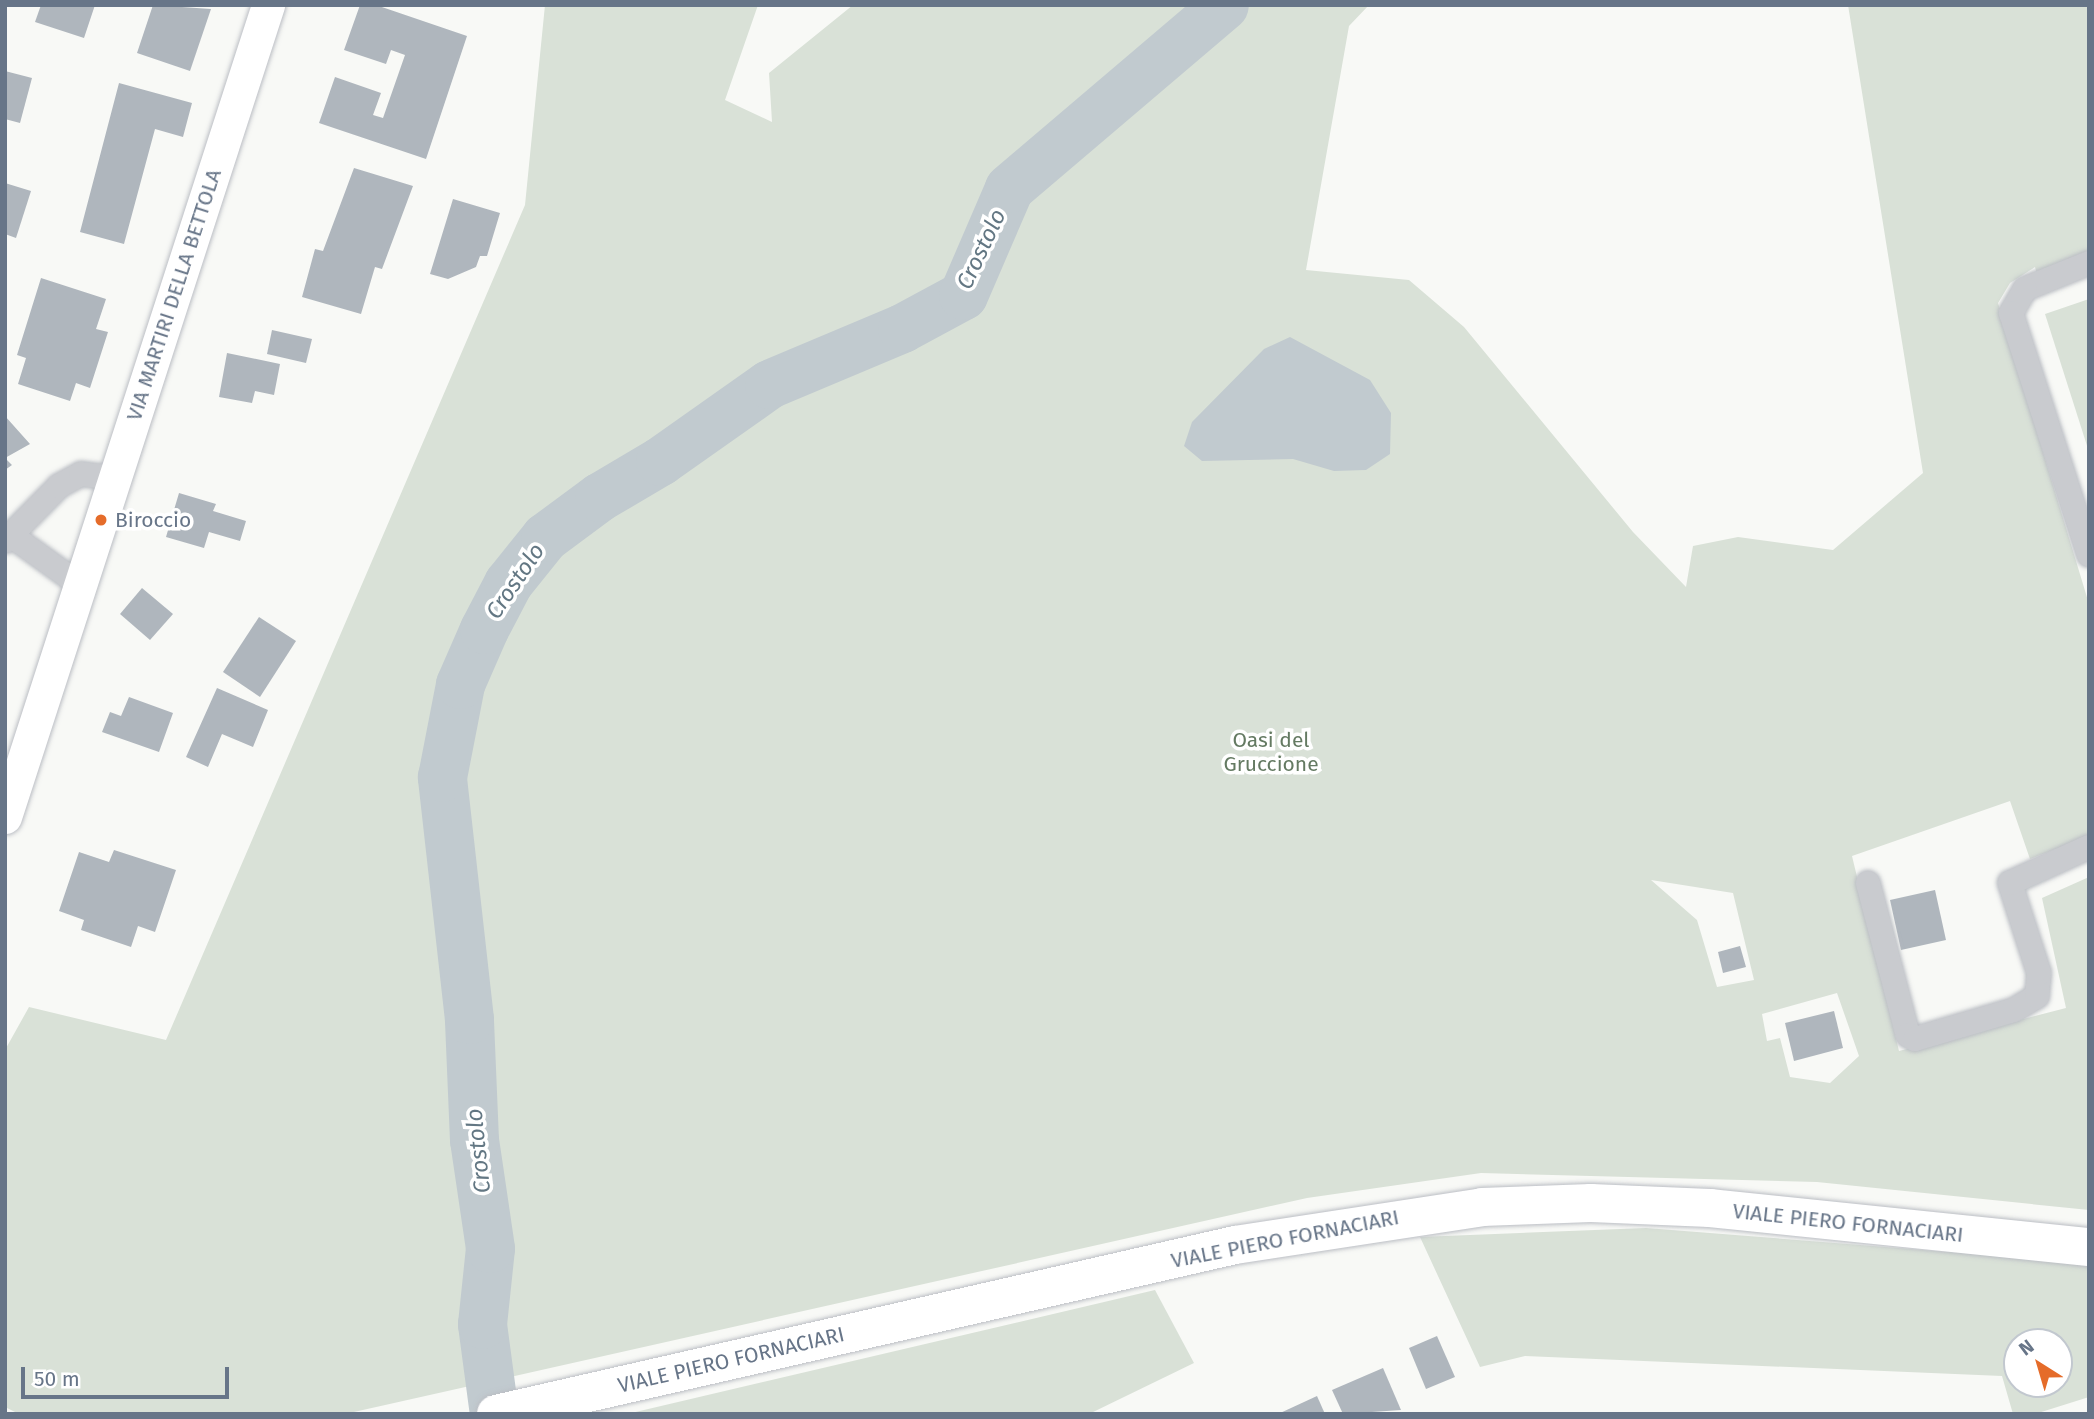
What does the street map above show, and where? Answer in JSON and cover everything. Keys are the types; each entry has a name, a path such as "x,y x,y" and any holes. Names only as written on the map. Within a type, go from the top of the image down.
{"main road":[{"name":"VIA MARTIRI DELLA BETTOLA","path":"5,817 268,5"},
{"name":"VIALE PIERO FORNACIARI","path":"496,1414 1235,1245 1482,1207 1591,1203 1710,1208 2089,1247"}],"street":[{"path":"2089,264 2025,289 2011,313 2089,555"},
{"path":"80,585 8,538 59,486 81,474 115,478"},
{"path":"1868,883 1908,1035 1915,1039 2014,1010 2037,996 2039,973 2010,883 2089,847"}],"green space":[{"name":"Oasi del Gruccione","path":"545,5 758,5 725,100 772,122 769,73 853,5 1369,5 1349,26 1306,270 1409,280 1464,327 1633,532 1686,587 1693,546 1738,537 1833,550 1923,473 1848,5 2089,5 2089,265 2039,282 2035,267 2010,283 1998,303 2089,604 2089,836 2030,859 2010,801 1852,856 1899,1051 2066,1008 2042,898 2089,877 2089,1210 1817,1182 1481,1173 1307,1198 345,1414 19,1414 5,1407 5,1050 29,1007 166,1040 525,205","holes":["1651,880 1733,893 1754,980 1717,987 1697,920","1837,993 1859,1056 1830,1083 1790,1077 1780,1038 1767,1041 1762,1014"]},
{"path":"2089,299 2089,452 2045,314"},
{"path":"1646,1228 2089,1263 2089,1397 2035,1414 2013,1414 2008,1398 2073,1398 2073,1328 2003,1328 2003,1379 2002,1376 1525,1356 1480,1367 1420,1237"},
{"path":"1155,1290 1194,1363 1089,1414 627,1414"}],"shaded area":[{"path":"1290,337 1370,380 1391,413 1390,454 1366,470 1334,471 1293,459 1202,461 1184,446 1192,422 1264,349"}],"building":[{"path":"41,5 95,5 84,38 35,22"},
{"path":"153,5 211,9 190,71 137,53"},
{"path":"360,5 376,5 467,36 426,159 319,123 335,77 381,93 373,115 383,118 405,55 391,50 386,64 344,50"},
{"path":"5,71 32,78 20,123 5,119"},
{"path":"119,83 192,103 183,137 155,129 124,244 80,232"},
{"path":"354,168 413,186 382,269 375,267 361,314 302,297 315,249 323,251"},
{"path":"5,183 31,191 16,238 5,234"},
{"path":"453,199 500,213 487,256 480,256 476,267 448,279 430,274"},
{"path":"41,278 106,299 96,329 108,332 90,388 76,383 70,401 18,384 26,358 17,355"},
{"path":"272,330 312,339 306,363 267,354"},
{"path":"227,353 280,364 274,395 255,391 252,403 219,397"},
{"path":"5,416 30,444 5,458"},
{"path":"5,458 12,465 5,470"},
{"path":"179,493 216,504 213,511 246,521 240,541 209,532 204,548 166,537"},
{"path":"142,588 173,614 150,640 120,614"},
{"path":"259,617 296,641 260,697 223,672"},
{"path":"217,688 268,710 253,747 222,734 208,767 186,757"},
{"path":"129,697 173,713 159,752 102,732 110,712 121,716"},
{"path":"114,850 176,870 155,932 138,926 131,947 81,930 84,920 59,911 79,852 109,862"},
{"path":"1935,890 1946,940 1901,950 1890,900"},
{"path":"1740,946 1746,967 1723,973 1718,952"},
{"path":"1834,1011 1843,1048 1794,1061 1785,1023"},
{"path":"1437,1336 1455,1377 1426,1389 1409,1348"},
{"path":"1383,1368 1401,1410 1343,1414 1332,1390"},
{"path":"1317,1396 1325,1414 1278,1414"}],"waterway":[{"name":"Crostolo","path":"494,1414 482,1324 490,1248 474,1140 469,1019 442,777 460,684 484,629 508,583 545,537 599,497 660,461 769,384 902,328 963,295 1009,188 1224,5"}],"place":[{"name":"Biroccio","path":"101,520"}]}
